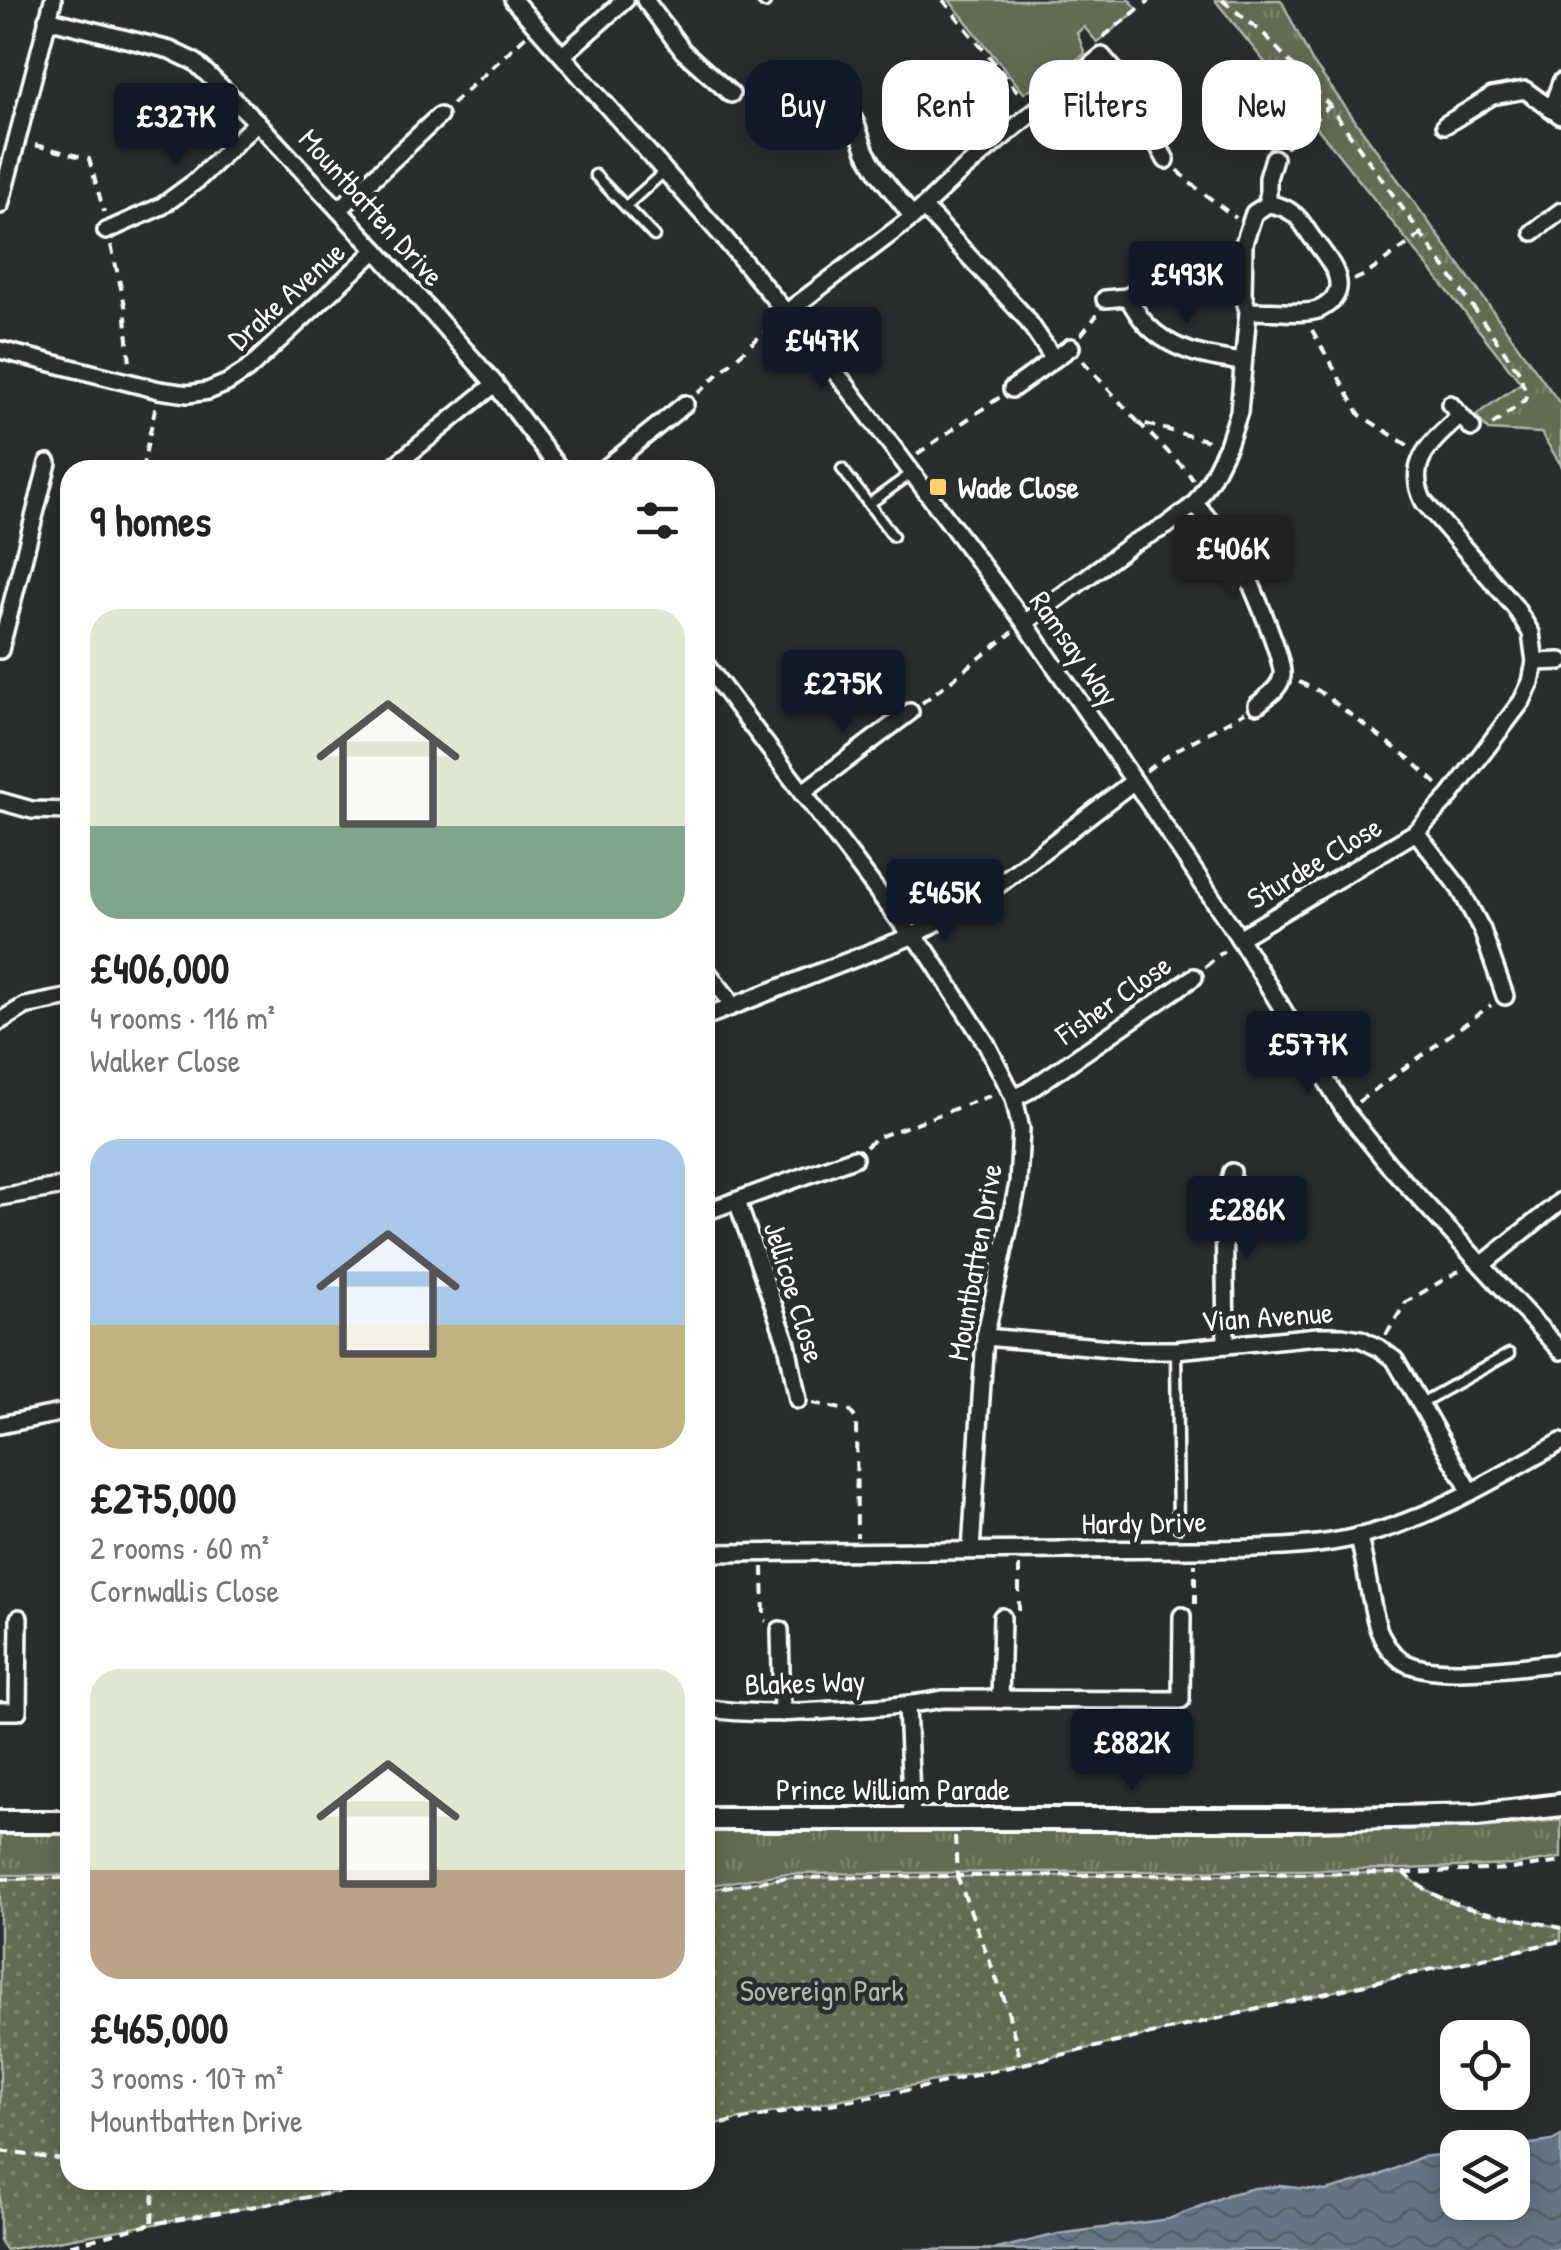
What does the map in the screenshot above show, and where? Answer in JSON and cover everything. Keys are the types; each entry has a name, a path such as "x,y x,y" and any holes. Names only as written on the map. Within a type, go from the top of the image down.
{"street":[{"path":"0,205 52,0"},
{"name":"Ramsay Way","path":"512,0 787,312 1024,623 1134,780 1239,938 1345,1111 1388,1164 1561,1351"},
{"path":"645,0 684,51 731,94"},
{"path":"563,55 616,2"},
{"name":"Mountbatten Drive","path":"47,19 170,50 195,62 257,122 376,250 495,384 552,460"},
{"path":"1097,60 1102,56 1122,78 1166,160"},
{"path":"1445,125 1492,96 1524,90 1556,113 1561,82"},
{"path":"338,210 439,116"},
{"path":"1009,132 1029,116"},
{"path":"106,232 162,206 196,181 257,122"},
{"path":"862,141 879,174 1026,318 1054,359"},
{"path":"787,312 919,212 987,150"},
{"path":"1268,204 1268,178 1274,158"},
{"path":"1024,623 1133,543 1166,526 1198,498 1228,446 1239,412 1248,311 1243,294 1244,243 1254,213 1268,204"},
{"path":"1248,311 1319,310 1338,288 1337,271 1295,213 1268,204"},
{"path":"1533,232 1561,210"},
{"name":"Drake Avenue","path":"0,350 159,390 208,392 247,370 376,250"},
{"path":"1105,299 1127,297 1148,284"},
{"path":"1127,297 1146,324 1167,341 1188,352 1243,362"},
{"path":"1012,389 1071,347"},
{"path":"401,460 495,384"},
{"path":"615,460 685,404"},
{"path":"1461,416 1423,454 1416,478 1418,490 1424,502 1515,607 1531,634 1535,662 1561,661"},
{"path":"0,650 48,462"},
{"path":"1198,498 1246,571 1278,656 1283,674 1276,688 1256,705"},
{"path":"0,572 20,577"},
{"name":"Sturdee Close","path":"1239,938 1416,832 1450,796 1522,702 1535,662"},
{"name":"Mountbatten Drive","path":"715,677 926,950 986,1044 1012,1094 1020,1129 1018,1184 984,1336 971,1550"},
{"path":"802,793 910,712"},
{"path":"715,1013 912,936 972,903 1134,780"},
{"path":"0,801 32,810 60,811"},
{"name":"Sturdee Close","path":"1416,832 1460,889 1482,930 1505,996"},
{"name":"Fisher Close","path":"1012,1094 1028,1092 1194,977"},
{"path":"715,982 731,1007"},
{"path":"0,1021 25,1006 60,998"},
{"name":"Jellicoe Close","path":"715,1209 854,1158"},
{"path":"1226,1346 1224,1202 1232,1172"},
{"path":"0,1197 60,1186"},
{"path":"1482,1266 1561,1201"},
{"name":"Jellicoe Close","path":"737,1202 788,1344 798,1400"},
{"name":"Vian Avenue","path":"984,1336 1134,1350 1330,1336 1360,1339 1380,1348"},
{"path":"1380,1348 1395,1360 1471,1492"},
{"path":"0,1425 60,1413"},
{"name":"Hardy Drive","path":"715,1553 1273,1548 1358,1536 1400,1524 1471,1492 1561,1442"},
{"path":"1358,1536 1378,1629 1401,1660 1413,1666 1449,1670 1561,1660"},
{"name":"Blakes Way","path":"715,1710 782,1714 907,1706 943,1699 1180,1700 1182,1616"},
{"path":"1000,1700 1002,1617"},
{"path":"0,1711 18,1711 20,1618"},
{"path":"780,1630 782,1714"},
{"name":"Blakes Way","path":"907,1706 912,1819"},
{"name":"Prince William Parade","path":"715,1819 1308,1819 1476,1815 1561,1805"},
{"path":"0,1822 60,1822"}],"lane":[{"path":"626,206 666,172"},
{"path":"595,175 654,236"},
{"path":"869,504 908,468"},
{"path":"842,469 894,536"},
{"path":"1176,1350 1178,1527"},
{"path":"1420,1403 1509,1354"}],"path":[{"path":"943,0 1029,106"},
{"path":"1102,56 1094,44 1150,0"},
{"path":"1222,0 1264,34 1330,106 1522,376 1527,392 1524,400 1491,426 1461,416"},
{"path":"439,116 537,26"},
{"path":"1274,158 1330,106"},
{"path":"1166,160 1248,227"},
{"path":"1338,288 1368,274 1420,235"},
{"path":"1105,299 1071,347 1186,470 1198,498"},
{"path":"685,404 787,312"},
{"path":"1302,313 1360,415 1423,454"},
{"path":"908,468 1012,389"},
{"path":"144,460 159,390"},
{"path":"1138,422 1228,446"},
{"path":"910,712 1024,623"},
{"path":"1283,674 1319,690 1411,760 1450,796"},
{"path":"1134,780 1256,705"},
{"name":"Fisher Close","path":"1194,977 1239,938"},
{"path":"1345,1111 1505,996"},
{"path":"854,1158 876,1138 1012,1094"},
{"path":"1380,1348 1406,1302 1458,1272 1482,1266"},
{"path":"798,1400 842,1408 856,1420 857,1552"},
{"path":"1182,1616 1194,1605 1193,1549"},
{"path":"1002,1617 1019,1613 1020,1551"},
{"path":"760,1553 764,1620 780,1630"},
{"path":"954,1819 957,1876 1006,2004 1021,2064"},
{"path":"715,1888 783,1878 1404,1874 1512,1869 1561,1862"},
{"path":"1404,1874 1436,1897 1459,1906 1561,1928"},
{"path":"0,1879 60,1878"},
{"path":"715,2125 924,2086 1561,1942"},
{"path":"0,2150 60,2159"},
{"path":"152,2224 154,2190"},
{"path":"53,2250 152,2224 342,2190"}],"green space":[{"path":"949,0 1130,0 1138,10 1097,42 1084,27 1077,33 1085,54 1076,60 1029,60 1029,90 1024,93 1009,74 1009,60 997,60"},
{"path":"1215,0 1281,0 1311,60 1263,60"},
{"path":"1321,73 1561,405 1561,465 1541,433 1488,430 1476,415 1521,383 1321,133"},
{"path":"1561,1820 1561,1858 1514,1865 1402,1869 782,1874 715,1884 715,1831 1491,1827"},
{"path":"0,1832 60,1832 60,1875 0,1875"},
{"name":"Sovereign Park","path":"1404,1873 1421,1887 1458,1905 1561,1928 1561,1941 1021,2064 715,2124 715,1888 783,1878"},
{"path":"60,1878 60,2190 349,2190 5,2250 0,2241 0,1879"}],"water":[{"path":"1561,2136 1561,2250 904,2250 996,2249 1058,2234 1169,2219 1255,2188 1280,2186 1326,2191 1376,2177 1421,2157 1440,2155 1440,2220 1530,2220 1530,2144"}],"place":[{"name":"Wade Close","path":"938,487"}]}
